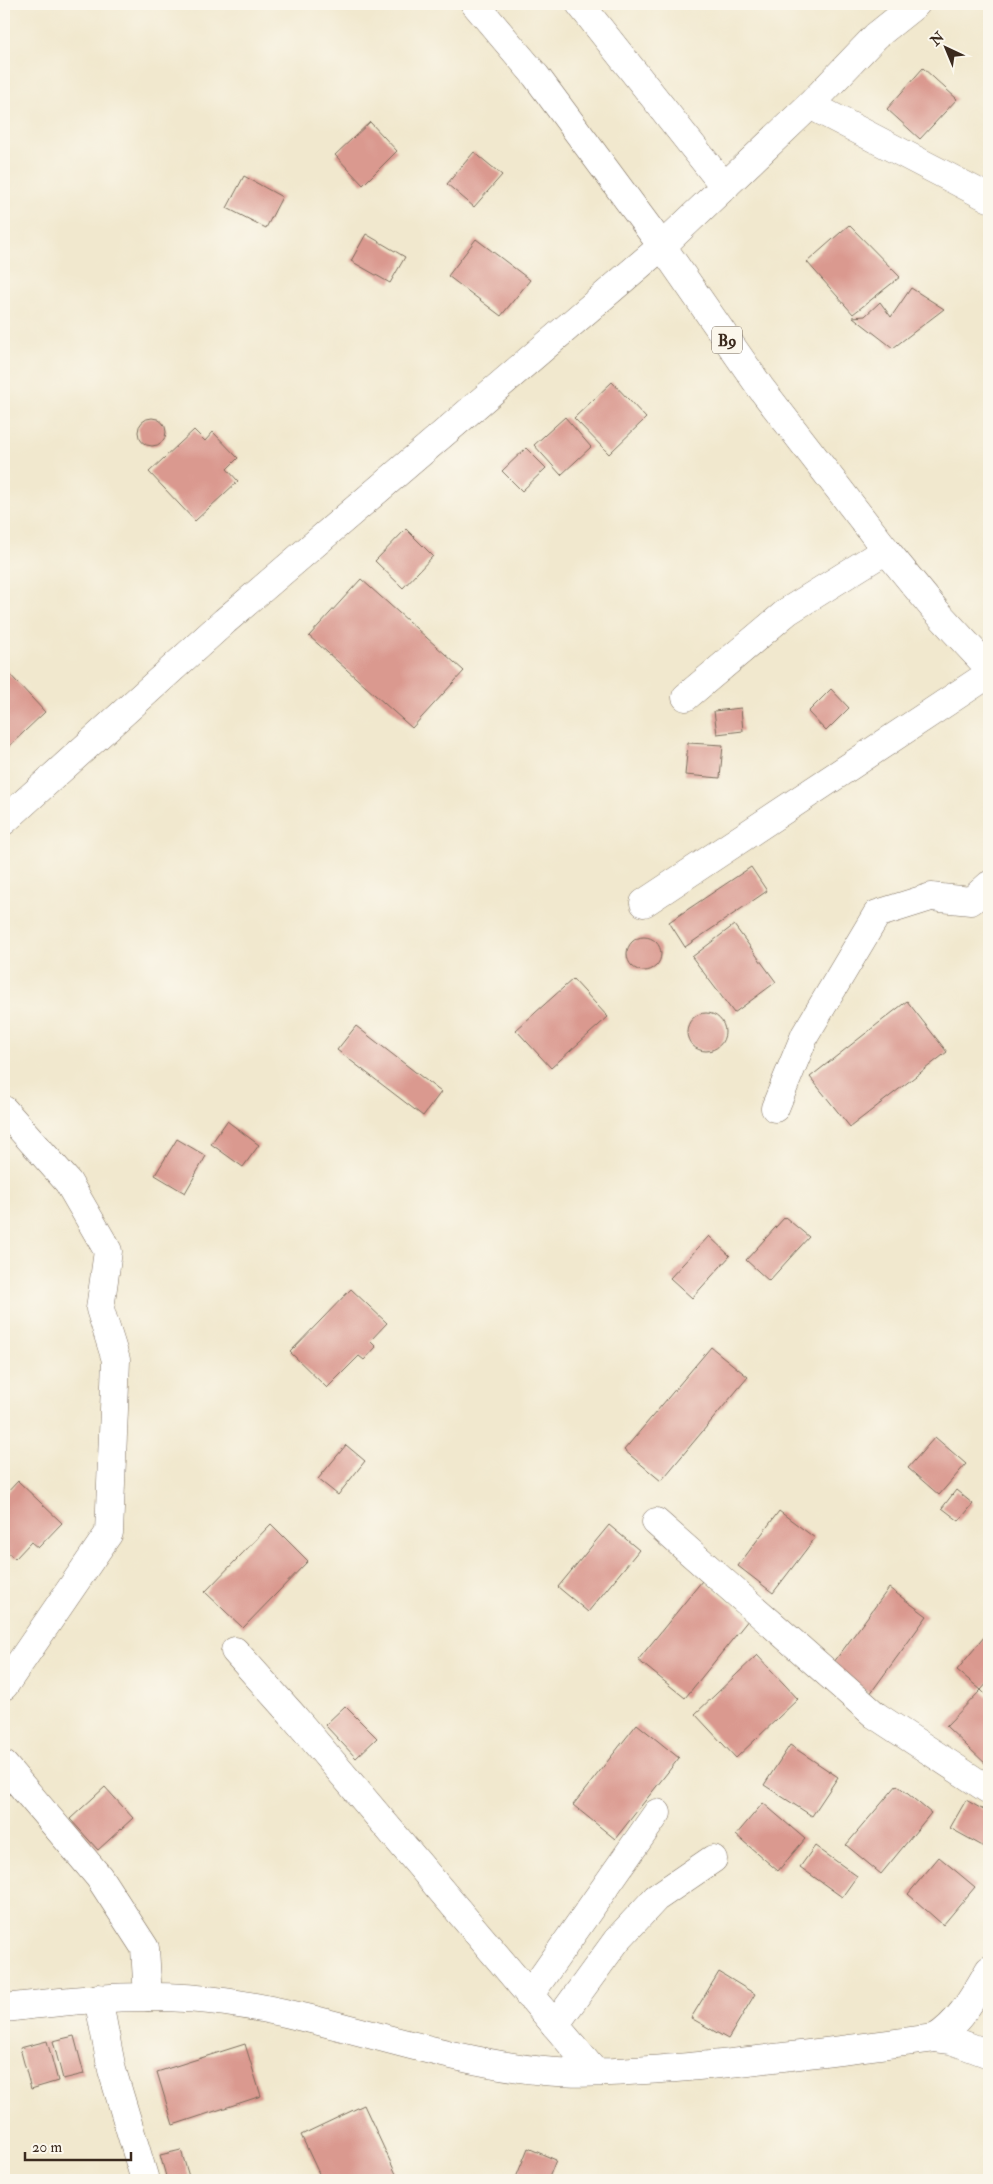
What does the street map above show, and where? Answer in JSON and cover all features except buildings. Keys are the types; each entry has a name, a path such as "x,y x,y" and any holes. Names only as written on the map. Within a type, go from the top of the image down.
{"main road":[{"name":"B9","path":"475,4 536,76 662,246 760,387 886,550 936,611 989,668"},
{"path":"580,4 725,187"},
{"path":"4,821 225,621 662,246 810,105 876,36 916,4"},
{"path":"810,105 989,198"},
{"path":"686,697 788,611 886,550"},
{"path":"644,903 989,674"},
{"path":"775,1108 805,1035 878,914 930,897 971,901 989,885"},
{"path":"4,1110 68,1182 108,1251 100,1308 116,1360 109,1533 4,1686"},
{"path":"656,1522 876,1715 989,1790"},
{"path":"235,1650 296,1718 594,2071"},
{"path":"4,1765 99,1877 145,1948 148,1996"},
{"path":"530,1996 657,1813"},
{"path":"555,2025 617,1940 656,1898 714,1859"},
{"path":"935,2038 955,2020 971,2000 989,1970"},
{"path":"4,2008 98,1998 148,1996 226,2002 328,2022 478,2062 546,2071 640,2070 745,2062 935,2038 952,2040 989,2054"},
{"path":"98,1998 112,2070 145,2180"}]}
